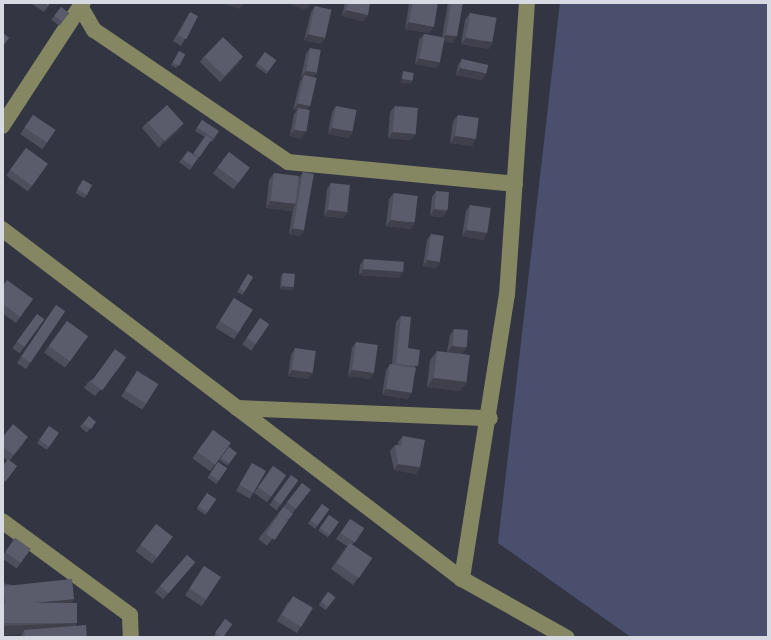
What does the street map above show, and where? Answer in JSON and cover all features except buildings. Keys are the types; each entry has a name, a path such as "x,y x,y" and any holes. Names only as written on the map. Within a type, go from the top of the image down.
{"street":[{"path":"462,579 490,418 507,294 525,2"},
{"path":"82,4 94,30 288,162 515,184"},
{"path":"2,126 82,4"},
{"path":"2,229 462,579 567,638"},
{"path":"237,408 490,418"},
{"path":"2,521 130,615 131,638"}],"shaded area":[{"path":"560,2 769,2 769,638 632,638 498,543"}]}
